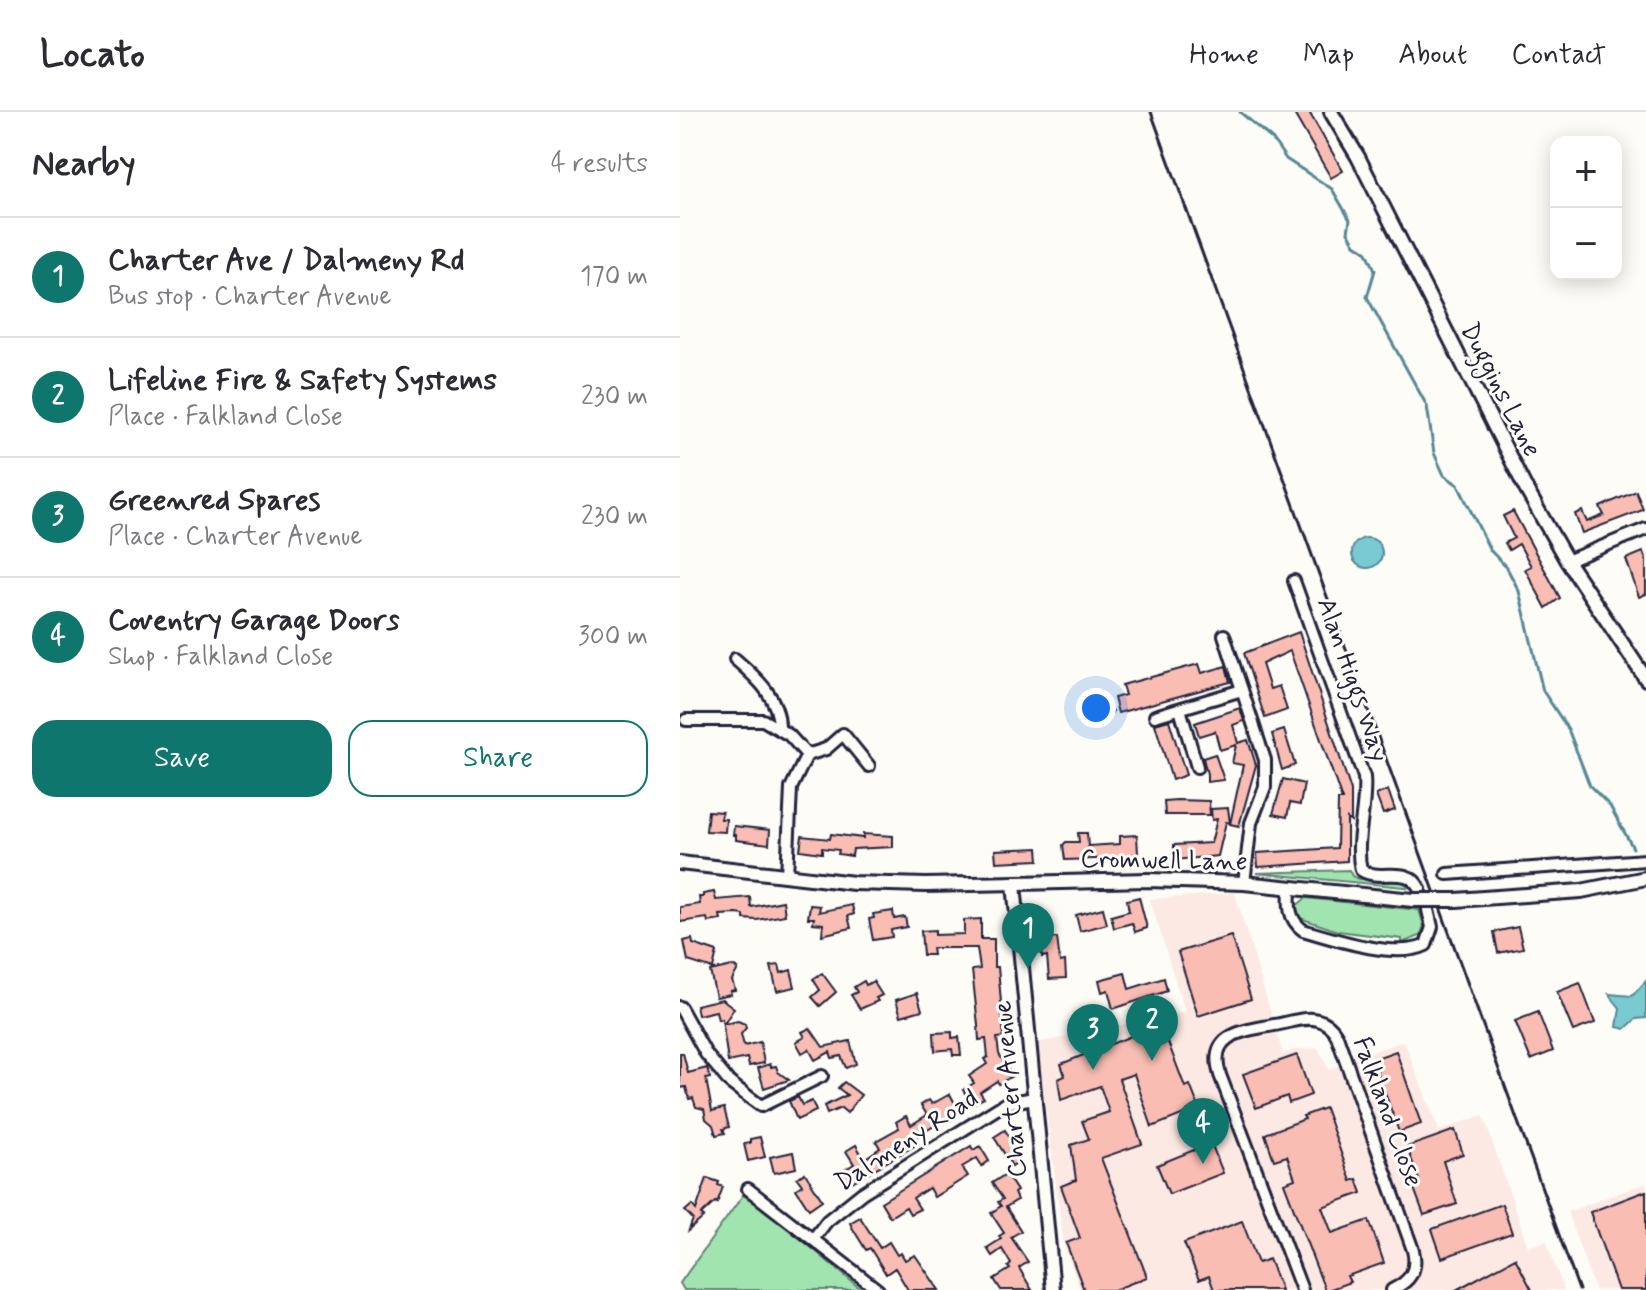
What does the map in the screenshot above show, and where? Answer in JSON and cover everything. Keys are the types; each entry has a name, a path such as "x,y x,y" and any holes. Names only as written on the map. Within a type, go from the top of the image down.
{"street":[{"name":"Duggins Lane","path":"1331,112 1358,157 1526,489 1567,561 1646,679"},
{"path":"1567,561 1646,529"},
{"name":"Alan Higgs Way","path":"1294,581 1364,777 1365,803 1359,854 1361,870 1368,875 1404,874 1415,880 1416,894"},
{"path":"1224,635 1265,760 1267,775 1251,823 1244,883"},
{"path":"735,659 762,683 780,713 779,729"},
{"path":"1155,716 1242,690"},
{"path":"1180,709 1197,767"},
{"path":"686,720 763,720 789,735 807,755"},
{"path":"787,876 791,788 807,755 826,749 843,734 869,766"},
{"path":"1447,874 1646,860"},
{"name":"Cromwell Lane","path":"680,863 854,883 926,885 1148,880 1416,894 1456,900 1581,891 1646,878"},
{"name":"Charter Avenue","path":"1014,884 1053,1290"},
{"path":"1290,887 1290,913 1295,924 1303,930 1364,946 1416,951 1426,945 1432,927 1428,910"},
{"path":"680,1007 706,1054 730,1083 761,1106 822,1076"},
{"name":"Falkland Close","path":"1302,1290 1220,1075 1217,1058 1222,1044 1235,1034 1311,1019 1325,1023 1337,1036 1413,1250 1413,1274 1392,1290"},
{"name":"Dalmeny Road","path":"814,1238 827,1221 862,1193 1006,1103 1034,1098"},
{"path":"748,1189 878,1290"}],"shaded area":[{"path":"1235,893 1283,1054 1318,1048 1329,1070 1358,1056 1404,1041 1439,1131 1483,1115 1528,1247 1546,1241 1564,1290 1080,1290 1064,1244 1037,1043 1185,1012 1150,899"},
{"path":"1646,1183 1646,1290 1595,1290 1567,1212"}],"green space":[{"path":"1349,870 1358,879 1403,880 1414,888 1256,873"},
{"path":"1306,898 1419,910 1424,926 1420,936 1402,943 1402,939 1338,931 1300,918 1296,906"},
{"path":"743,1195 765,1209 862,1290 684,1290 680,1283"}],"water":[{"path":"1367,538 1378,542 1382,553 1378,564 1367,568 1356,564 1352,553 1356,542"},
{"path":"1646,981 1646,1018 1636,1019 1625,1029 1617,1027 1620,1008 1609,994 1632,996"}],"building":[{"path":"1293,112 1309,112 1343,171 1331,178"},
{"path":"1636,491 1643,510 1582,533 1575,514 1582,511 1587,522 1604,515 1600,507"},
{"path":"1513,511 1560,598 1546,608 1525,569 1531,566 1519,544 1509,550 1505,543 1514,538 1503,516"},
{"path":"1643,552 1646,560 1646,594 1639,597 1626,559"},
{"path":"1299,632 1351,791 1347,861 1258,867 1257,853 1337,848 1338,800 1342,800 1290,651 1262,664 1270,689 1279,686 1287,710 1265,718 1244,653"},
{"path":"1199,664 1202,673 1226,666 1230,682 1118,713 1114,698 1125,695 1122,685"},
{"path":"1102,702 1113,711 1104,723 1092,713"},
{"path":"1240,708 1244,721 1233,725 1238,743 1248,740 1256,765 1239,826 1230,824 1243,765 1232,763 1236,745 1220,750 1215,731 1199,736 1195,723"},
{"path":"1169,720 1186,775 1172,780 1155,724"},
{"path":"1284,730 1295,765 1282,770 1272,734"},
{"path":"1215,754 1224,780 1207,782 1203,758"},
{"path":"1283,779 1304,784 1300,805 1290,803 1287,817 1273,814"},
{"path":"1388,790 1395,810 1383,814 1376,795"},
{"path":"1164,801 1209,801 1210,815 1165,815"},
{"path":"1228,808 1230,823 1226,822 1218,856 1174,860 1174,845 1211,843 1217,819 1212,820 1211,809"},
{"path":"708,811 722,812 721,819 726,819 725,832 706,831"},
{"path":"734,826 770,830 769,844 736,840"},
{"path":"1078,833 1087,833 1088,846 1120,844 1120,836 1137,835 1138,854 1125,855 1125,858 1065,860 1063,845 1079,842"},
{"path":"831,834 863,838 863,834 893,836 893,847 853,849 852,856 838,854 839,850 822,848 822,853 800,850 802,836 830,839"},
{"path":"1038,848 1039,860 996,862 995,850"},
{"path":"714,892 716,900 750,897 751,907 783,901 785,915 757,920 744,919 744,915 737,914 720,915 721,920 708,922 707,918 680,922 680,907 700,904 699,897"},
{"path":"1139,897 1147,928 1135,932 1132,923 1114,928 1111,916 1129,911 1127,900"},
{"path":"810,905 820,906 819,912 852,905 854,914 848,916 851,928 822,935 823,924 813,923 814,918 808,918"},
{"path":"1103,908 1107,924 1080,931 1076,915"},
{"path":"893,911 894,919 905,917 907,927 891,930 892,937 873,940 869,919 874,918 873,914"},
{"path":"1044,912 1046,930 1035,931 1033,913"},
{"path":"981,919 981,939 994,939 994,967 998,967 1004,1037 997,1038 999,1054 1012,1076 980,1092 984,1098 972,1104 963,1090 974,1083 969,1076 987,1064 984,1059 988,1057 986,1039 979,1040 972,970 980,969 977,948 932,948 933,955 923,955 921,931 935,930 935,935 964,934 964,920"},
{"path":"1518,927 1523,948 1498,953 1494,932"},
{"path":"1231,936 1251,999 1198,1016 1178,952"},
{"path":"1057,938 1060,962 1065,961 1066,978 1049,979 1047,956 1042,957 1040,940"},
{"path":"692,939 693,944 717,952 713,969 688,961 684,941"},
{"path":"779,965 781,973 791,970 795,987 777,991 771,966"},
{"path":"732,966 738,969 732,980 735,990 716,997 710,971"},
{"path":"822,973 836,992 820,1006 812,997 820,990 813,979"},
{"path":"1125,973 1129,989 1164,978 1167,991 1113,1009 1108,990 1102,992 1099,980"},
{"path":"864,981 866,985 873,981 882,995 876,998 878,1001 860,1009 851,995 857,992 854,987"},
{"path":"1580,983 1595,1023 1573,1031 1557,992"},
{"path":"917,993 922,1010 901,1016 896,1000"},
{"path":"722,999 734,1008 724,1024 738,1021 745,1024 746,1028 741,1034 744,1046 760,1042 764,1063 749,1066 747,1058 728,1062 722,1019 718,1020 716,1011 698,1015 696,1005"},
{"path":"1538,1012 1553,1051 1531,1060 1515,1021"},
{"path":"1161,1024 1185,1087 1190,1085 1199,1108 1152,1127 1134,1074 1119,1079 1142,1144 1101,1158 1147,1277 1114,1290 1084,1290 1066,1243 1080,1238 1061,1186 1076,1180 1071,1145 1089,1139 1082,1121 1109,1112 1100,1086 1061,1100 1058,1079 1065,1076 1061,1064"},
{"path":"810,1028 823,1047 850,1041 856,1064 846,1068 841,1056 832,1058 830,1052 815,1060 809,1049 802,1053 796,1042 805,1037 802,1032"},
{"path":"952,1032 952,1038 959,1037 961,1055 953,1055 952,1049 935,1051 934,1033"},
{"path":"1396,1051 1421,1124 1399,1132 1373,1059"},
{"path":"680,1053 683,1053 688,1073 707,1068 712,1111 724,1108 729,1127 723,1129 725,1133 716,1135 704,1109 696,1107 693,1098 689,1099 686,1087 680,1088"},
{"path":"1297,1055 1311,1095 1289,1103 1287,1096 1256,1108 1243,1074"},
{"path":"770,1064 789,1080 764,1088 758,1068"},
{"path":"844,1082 861,1095 847,1113 841,1108 827,1114 824,1106 847,1095 838,1088"},
{"path":"950,1094 959,1111 911,1140 914,1146 847,1185 839,1173 854,1164 846,1151 856,1145 864,1159 880,1148 876,1141 899,1128 896,1122 906,1116 911,1125 927,1115 921,1105 929,1100 932,1104"},
{"path":"798,1097 802,1105 812,1101 816,1111 797,1120 789,1101"},
{"path":"1325,1108 1351,1181 1357,1179 1362,1193 1322,1207 1332,1233 1369,1220 1384,1263 1347,1276 1350,1282 1328,1290 1325,1290 1284,1183 1295,1179 1287,1156 1274,1160 1265,1134"},
{"path":"1005,1130 1018,1151 1014,1154 1019,1161 1012,1166 994,1137"},
{"path":"1455,1130 1463,1154 1443,1161 1457,1204 1424,1215 1412,1183 1419,1180 1407,1147"},
{"path":"760,1137 765,1157 748,1161 744,1144"},
{"path":"1211,1143 1223,1173 1169,1194 1157,1165"},
{"path":"971,1146 973,1150 980,1146 989,1161 982,1166 977,1158 962,1167 968,1176 934,1197 929,1188 913,1198 920,1209 910,1214 906,1207 890,1217 881,1202"},
{"path":"793,1152 796,1168 774,1173 770,1157"},
{"path":"805,1173 822,1200 809,1209 796,1189 802,1185 797,1178"},
{"path":"1006,1174 1017,1191 1014,1193 1017,1200 1006,1207 1021,1231 1011,1237 1028,1262 1019,1268 1032,1290 1001,1290 994,1279 1010,1269 1011,1264 1002,1249 992,1256 987,1248 1001,1239 999,1236 1004,1233 991,1213 1001,1206 998,1202 1003,1199 992,1183"},
{"path":"707,1178 723,1187 717,1203 701,1215 704,1217 689,1230 693,1219 685,1211 692,1205 696,1210"},
{"path":"1646,1191 1646,1290 1618,1290 1590,1212"},
{"path":"1502,1204 1512,1233 1442,1258 1432,1229"},
{"path":"860,1217 880,1248 889,1242 897,1255 901,1253 905,1260 915,1255 939,1290 908,1290 895,1268 886,1274 870,1248 866,1250 850,1223"},
{"path":"1242,1221 1258,1263 1269,1259 1281,1290 1214,1290 1209,1276 1199,1280 1184,1243"},
{"path":"1515,1258 1532,1290 1456,1290"}],"waterway":[{"path":"1240,112 1273,140 1286,159 1332,189 1350,220 1348,232 1355,244 1367,252 1375,270 1367,297 1427,406 1434,453 1444,475 1458,485 1490,550 1507,568 1519,591 1543,691 1568,729 1590,786 1610,806 1633,848"}],"railway":[{"path":"1151,112 1579,1290"}],"place":[{"name":"Charter Ave / Dalmeny Rd","path":"1028,969"},
{"name":"Lifeline Fire & Safety Systems","path":"1152,1061"},
{"name":"Greenred Spares","path":"1093,1070"},
{"name":"Coventry Garage Doors","path":"1203,1164"}]}
